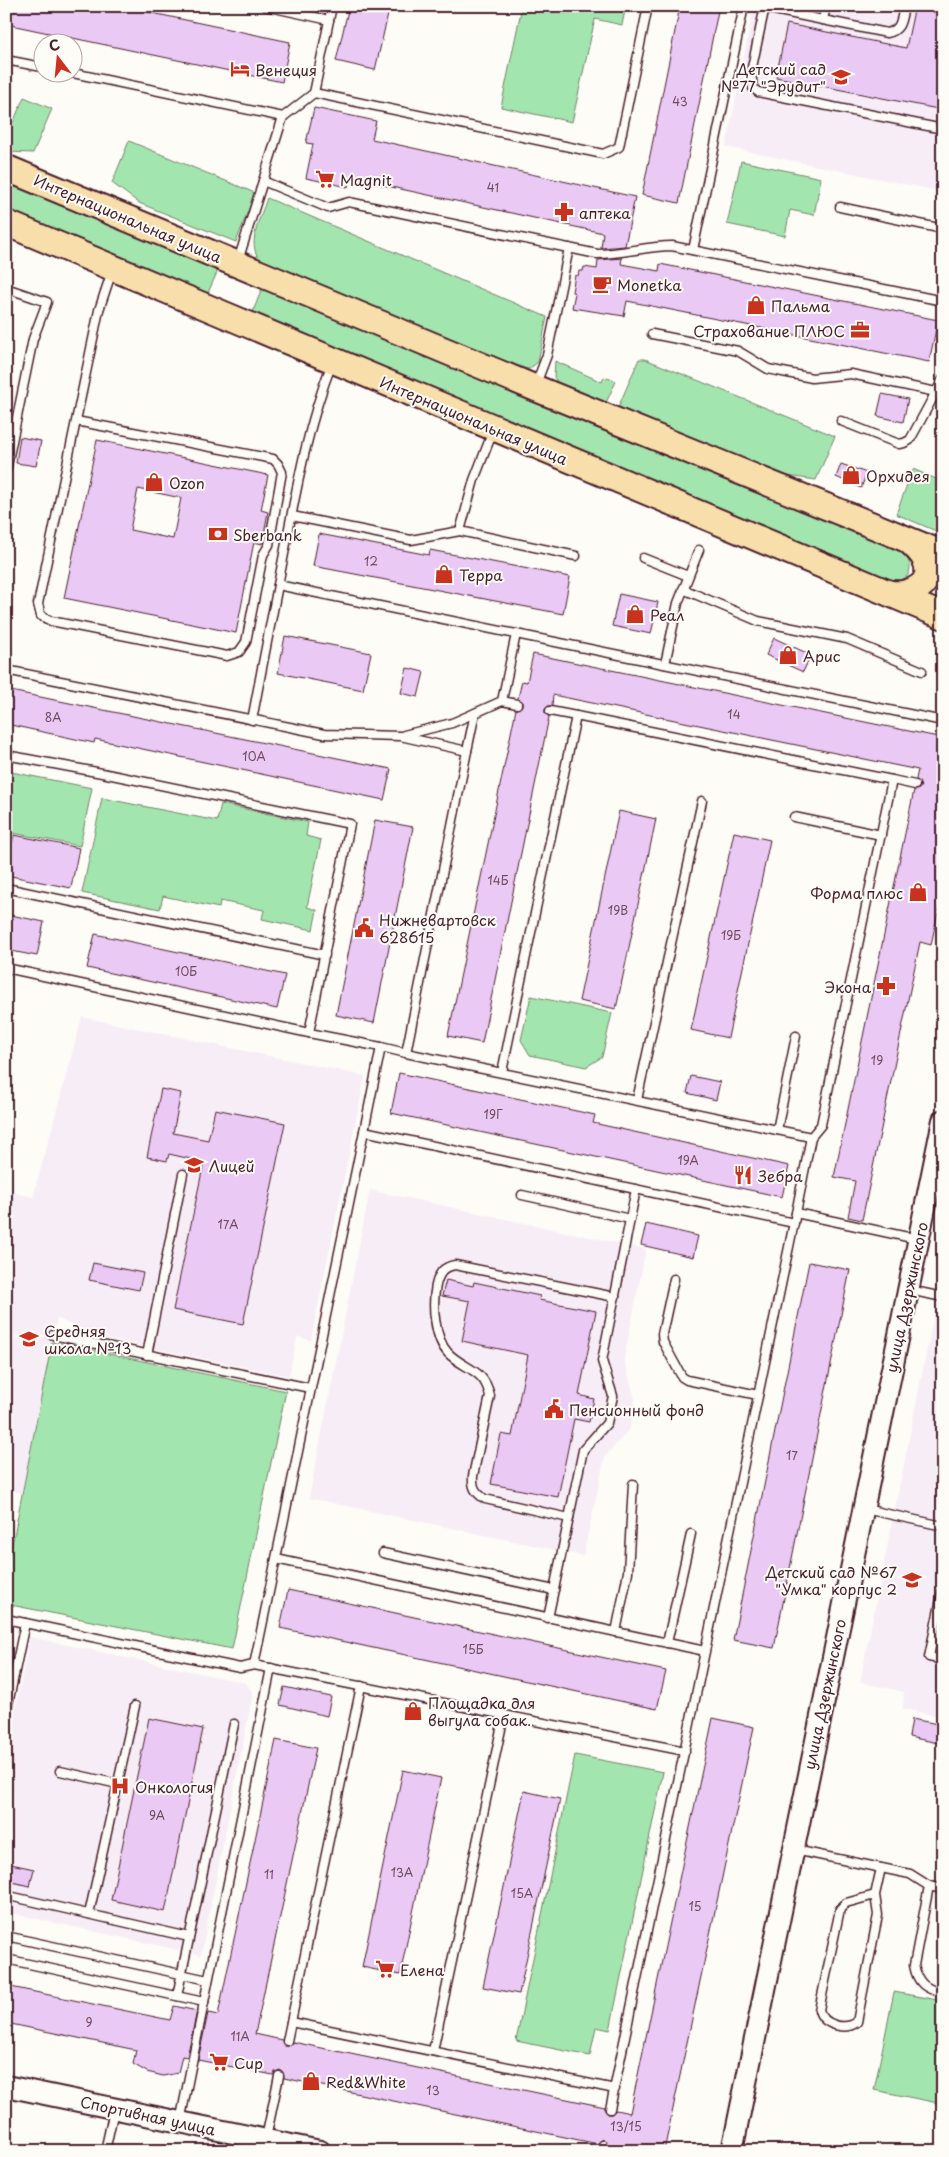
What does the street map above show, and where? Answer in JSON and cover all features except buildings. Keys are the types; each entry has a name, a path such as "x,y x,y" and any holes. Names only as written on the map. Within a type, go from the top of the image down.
{"main road":[{"name":"Интернациональная улица","path":"6,168 535,388 943,554"},
{"name":"Интернациональная улица","path":"6,223 943,616"},
{"path":"886,592 900,595 912,593 922,584 926,577 927,565 925,558 909,541"}],"street":[{"name":"улица Дзержинского","path":"732,2151 792,1849 943,1120"},
{"name":"Спортивная улица","path":"6,2086 320,2151"}],"lane":[{"path":"266,6 329,20"},
{"path":"237,264 283,117 314,93 332,6"},
{"path":"314,93 603,154 619,147 648,6"},
{"path":"693,250 744,6"},
{"path":"823,20 826,6"},
{"path":"904,6 900,27 895,32 887,33 764,7 751,72 753,88 758,92 943,129"},
{"path":"6,60 32,65"},
{"path":"82,75 283,117"},
{"path":"263,181 328,208 349,202 597,254 616,254 655,246 693,250 943,301"},
{"path":"840,207 943,229"},
{"path":"535,388 547,355 569,248"},
{"path":"76,421 273,459 278,464 282,472 269,545 263,555 246,642 238,652 227,656 51,621 41,616 38,604 99,310 113,269"},
{"path":"6,288 47,302 33,339 6,471"},
{"path":"652,334 738,351 768,369 812,378 851,374 936,392"},
{"path":"252,720 314,410 332,361"},
{"path":"841,421 899,444 904,444 910,440 943,378"},
{"path":"460,531 474,480 494,428"},
{"path":"292,516 412,540 460,531 576,556"},
{"path":"665,664 678,603 698,550"},
{"path":"644,558 688,576"},
{"path":"278,585 943,721"},
{"path":"683,589 758,621 846,639 922,671"},
{"path":"502,701 516,634"},
{"path":"6,670 324,734 400,736 467,751"},
{"path":"400,736 436,728 502,701 517,704"},
{"path":"550,711 915,785"},
{"path":"406,1052 475,713"},
{"path":"502,1072 576,716"},
{"path":"6,755 350,824 309,1033"},
{"path":"610,2109 794,1223 810,1137 821,1125 892,780"},
{"path":"637,1100 702,801"},
{"path":"794,817 881,835"},
{"path":"6,888 325,955"},
{"path":"6,968 810,1137"},
{"path":"777,1130 796,1036"},
{"path":"254,1664 381,1047"},
{"path":"364,1131 794,1223"},
{"path":"147,1355 183,1174"},
{"path":"548,1618 583,1450 608,1423 613,1396 602,1361 636,1189"},
{"path":"522,1195 630,1219"},
{"path":"796,1213 918,1239"},
{"path":"569,1518 485,1499 477,1494 473,1485 473,1476 490,1396 488,1387 479,1374 447,1352 433,1311 438,1275 448,1266 455,1265 615,1297"},
{"path":"674,1279 662,1334 663,1342 682,1377 687,1380 758,1395"},
{"path":"907,1290 943,1297"},
{"path":"53,1335 310,1388"},
{"path":"616,1632 628,1572 633,1484"},
{"path":"863,1508 943,1526"},
{"path":"668,1643 691,1534"},
{"path":"383,1553 554,1590"},
{"path":"276,1559 705,1651"},
{"path":"943,1589 929,1657 943,1660"},
{"path":"6,1620 240,1668 254,1664 685,1751"},
{"path":"6,1714 25,1623"},
{"path":"180,2122 271,1668"},
{"path":"286,2040 361,1686"},
{"path":"89,1914 135,1706"},
{"path":"433,2051 504,1715"},
{"path":"176,1996 234,1724"},
{"path":"60,1771 118,1784"},
{"path":"792,1849 910,1874 929,1886 943,1889"},
{"path":"875,1895 846,1903 840,1910 819,2010 821,2017 826,2022 846,2026 856,2022 878,1915 875,1895 881,1868"},
{"path":"929,1886 914,1965 916,1976 921,1984 931,1990 943,1992"},
{"path":"9,1896 189,1937"},
{"path":"6,1936 208,1980"},
{"path":"6,1959 204,2002"},
{"path":"291,2022 614,2089"},
{"path":"265,2140 279,2076"},
{"path":"105,2151 114,2108"}],"shaded area":[{"name":"Детский сад №77 \"Эрудит\"","path":"754,6 943,6 943,192 726,147"},
{"name":"Лицей","path":"82,1017 365,1076 311,1340 297,1337 289,1376 93,1336 57,1318 22,1493 6,1490 6,1191 33,1197"},
{"path":"370,1190 646,1249 624,1359 635,1399 630,1428 605,1457 583,1556 309,1498"},
{"name":"Детский сад №67 \"Умка\" корпус 2","path":"943,1270 943,1717 903,1709 904,1692 860,1682"},
{"name":"Онкология","path":"30,1637 246,1683 253,1693 201,1955 6,1912 6,1755"}],"green space":[{"path":"522,6 626,6 622,25 595,19 572,122 501,107"},
{"path":"24,97 52,109 33,153 6,152 6,139"},
{"path":"129,141 255,193 236,242 139,203 112,183"},
{"path":"741,161 821,178 814,215 790,210 785,236 727,224"},
{"path":"6,180 219,268 207,295 6,210"},
{"path":"267,198 547,317 538,362 529,369 520,368 264,263 258,257 254,241 255,232"},
{"path":"263,286 605,430 901,551 908,561 910,571 904,578 892,582 594,455 252,314"},
{"path":"639,359 645,359 835,436 816,480 767,473 617,410"},
{"path":"555,361 602,382 604,377 616,381 605,405 558,383 554,377"},
{"path":"913,469 943,482 943,534 896,514"},
{"path":"6,771 92,788 80,846 13,833 6,864"},
{"path":"102,798 217,821 221,804 308,822 306,836 321,840 307,907 317,910 313,930 262,919 264,910 220,901 219,908 163,896 160,909 82,893"},
{"path":"531,996 612,1013 602,1057 586,1067 530,1055 521,1040"},
{"path":"52,1342 286,1391 232,1649 6,1604 6,1576"},
{"path":"575,1755 663,1772 610,2030 596,2027 590,2056 516,2041"},
{"path":"894,1992 943,2001 943,2104 874,2090"}],"place":[{"name":"Венеция","path":"240,69"},
{"name":"Детский сад №77 \"Эрудит\"","path":"841,77"},
{"name":"Magnit","path":"325,179"},
{"name":"аптека","path":"564,212"},
{"name":"Monetka","path":"602,284"},
{"name":"Пальма","path":"756,305"},
{"name":"Страхование ПЛЮС","path":"860,330"},
{"name":"Орхидея","path":"851,475"},
{"name":"Ozon","path":"154,482"},
{"name":"Sberbank","path":"218,534"},
{"name":"Терра","path":"444,574"},
{"name":"Реал","path":"635,614"},
{"name":"Арис","path":"788,655"},
{"name":"Форма плюс","path":"918,892"},
{"name":"Нижневартовск 628615","path":"364,928"},
{"name":"Экона","path":"886,986"},
{"name":"Лицей","path":"194,1165"},
{"name":"Зебра","path":"743,1175"},
{"name":"Средняя школа №13","path":"29,1339"},
{"name":"Пенсионный фонд","path":"554,1409"},
{"name":"Детский сад №67 \"Умка\" корпус 2","path":"912,1580"},
{"name":"Площадка для выгула собак.","path":"413,1711"},
{"name":"Онкология","path":"120,1786"},
{"name":"Елена","path":"385,1969"},
{"name":"Cup","path":"219,2062"},
{"name":"Red&White","path":"311,2081"}]}
